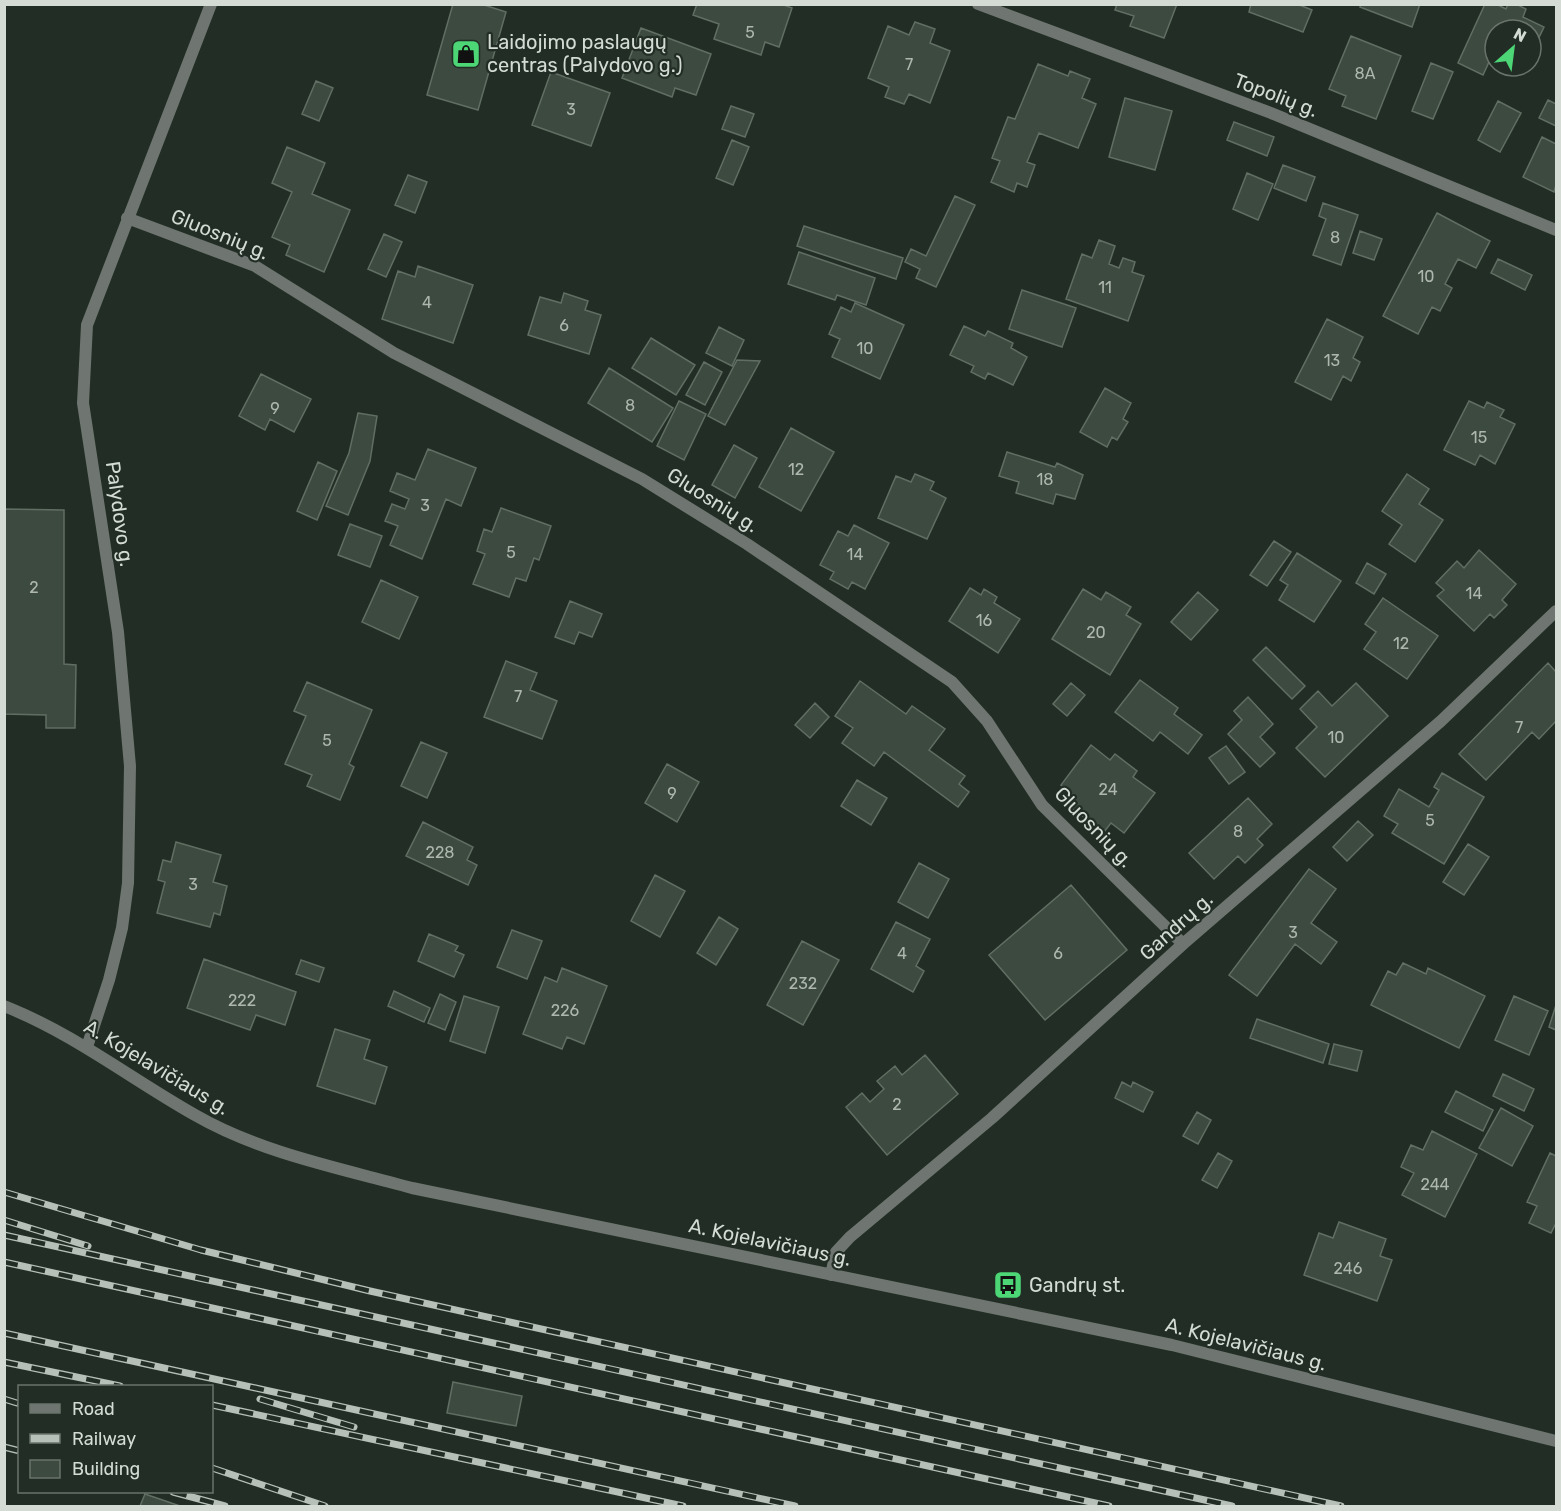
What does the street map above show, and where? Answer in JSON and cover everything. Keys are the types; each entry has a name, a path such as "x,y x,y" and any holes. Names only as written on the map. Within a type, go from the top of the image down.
{"street":[{"name":"Palydovo g.","path":"87,1047 110,980 122,928 128,883 130,766 118,632 83,403 87,326 211,4"},
{"name":"Topolių g.","path":"978,4 1271,113 1557,230"},
{"name":"Gluosnių g.","path":"127,218 255,266 394,353 642,479 747,544 952,682 987,721 1042,805 1183,944"},
{"name":"Gandrų g.","path":"831,1275 836,1252 850,1237 992,1118 1183,944 1441,721 1557,611"},
{"name":"A. Kojelavičiaus g.","path":"4,1006 32,1016 87,1047 195,1115 237,1136 296,1156 411,1188 1172,1345 1557,1441"}],"building":[{"name":"Laidojimo paslaugų centras (Palydovo g.)","path":"453,4 481,4 506,12 478,110 427,95"},
{"path":"697,4 781,4 792,8 779,47 765,42 761,55 714,39 719,24 693,15"},
{"path":"1117,4 1177,4 1164,38 1130,26 1134,16 1115,10"},
{"path":"1251,4 1297,4 1312,10 1303,32 1249,12"},
{"path":"1361,4 1420,4 1412,27 1360,7"},
{"path":"1485,4 1496,4 1506,9 1508,4 1516,4 1526,9 1523,17 1525,18 1483,18 1483,75 1458,63"},
{"path":"915,22 935,29 930,43 950,51 930,103 909,94 904,104 885,97 889,87 868,78 888,26 909,35"},
{"path":"641,28 711,54 696,95 675,88 672,97 622,78"},
{"path":"1351,36 1401,56 1376,119 1342,106 1346,96 1329,89"},
{"path":"1431,63 1453,72 1433,119 1412,111"},
{"path":"1038,64 1068,76 1070,71 1090,79 1082,98 1096,104 1078,148 1039,133 1027,162 1035,165 1027,187 1017,183 1014,192 991,182 1000,161 992,158 1008,117 1015,119"},
{"path":"551,72 610,93 591,146 532,125"},
{"path":"316,81 333,88 319,121 302,114"},
{"path":"1125,98 1172,111 1155,170 1109,157"},
{"path":"1548,100 1556,104 1556,126 1539,118"},
{"path":"1498,101 1521,113 1500,152 1478,140"},
{"path":"731,106 754,114 745,137 722,129"},
{"path":"1234,122 1274,137 1267,156 1227,140"},
{"path":"1542,137 1556,144 1554,192 1523,177"},
{"path":"732,140 749,147 733,185 716,178"},
{"path":"287,147 325,163 312,194 350,210 324,272 286,255 290,245 272,237 292,192 272,183"},
{"path":"1283,165 1315,177 1306,201 1274,188"},
{"path":"1247,173 1273,184 1258,220 1233,209"},
{"path":"408,175 427,182 415,213 395,205"},
{"path":"955,196 975,205 936,287 916,278 920,269 905,262 911,249 926,256"},
{"path":"1323,203 1358,215 1341,265 1313,255 1326,219 1319,216"},
{"path":"1437,213 1490,241 1476,268 1458,259 1445,284 1452,288 1440,311 1432,307 1418,334 1383,316"},
{"path":"804,226 903,258 896,279 797,246"},
{"path":"1360,231 1382,239 1374,260 1353,253"},
{"path":"384,234 402,242 386,277 368,269"},
{"path":"1099,240 1115,246 1109,264 1119,268 1123,258 1135,262 1132,272 1144,276 1128,321 1066,299 1082,254 1092,258"},
{"path":"799,252 875,278 866,305 837,295 835,300 788,284"},
{"path":"1498,259 1532,275 1525,290 1491,273"},
{"path":"418,266 473,285 453,343 382,319 398,271 415,277"},
{"path":"1022,290 1076,308 1062,347 1009,329"},
{"path":"564,293 588,301 585,310 601,315 589,354 528,335 540,297 561,303"},
{"path":"855,303 904,325 880,379 832,357 840,339 829,334 841,307 851,312"},
{"path":"1327,319 1363,337 1353,358 1360,362 1351,381 1343,376 1331,400 1295,382"},
{"path":"964,326 985,336 988,331 1013,343 1011,348 1027,357 1013,385 988,373 985,379 971,372 974,366 950,355"},
{"path":"719,327 744,340 732,366 706,353"},
{"path":"651,338 695,365 676,395 632,368"},
{"path":"737,360 760,361 725,425 708,416"},
{"path":"704,362 722,372 705,405 686,395"},
{"path":"609,368 673,408 652,442 588,403"},
{"path":"261,374 311,399 294,432 270,419 265,430 239,416"},
{"path":"1105,388 1131,403 1123,419 1128,422 1117,440 1112,437 1107,447 1080,432"},
{"path":"679,401 706,414 684,460 657,446"},
{"path":"1469,401 1484,408 1487,402 1504,410 1500,417 1515,424 1495,464 1480,455 1475,465 1444,450"},
{"path":"358,413 377,416 370,461 348,515 326,506 349,453"},
{"path":"791,428 834,452 801,511 759,487"},
{"path":"734,445 757,458 735,498 712,485"},
{"path":"428,449 476,468 461,506 446,499 422,559 390,545 398,526 385,521 392,504 405,509 409,499 390,491 397,473 415,480"},
{"path":"1007,452 1055,467 1057,463 1083,475 1075,499 1056,494 1053,504 1016,493 1019,482 999,476"},
{"path":"318,462 337,471 317,520 297,511"},
{"path":"915,474 934,482 930,490 946,498 927,539 878,518 896,476 911,482"},
{"path":"1407,474 1429,489 1419,504 1443,520 1415,562 1389,544 1402,525 1382,511"},
{"path":"501,508 551,526 539,560 534,558 526,581 516,578 509,597 473,584 485,554 477,551 484,529 492,532"},
{"path":"4,509 64,510 64,664 76,665 75,728 46,728 46,715 4,714"},
{"path":"350,524 382,536 370,567 338,555"},
{"path":"854,525 889,543 865,589 852,582 848,589 830,579 834,572 820,565 838,531 848,536"},
{"path":"1274,541 1291,552 1267,586 1250,575"},
{"path":"1479,550 1516,584 1502,600 1507,605 1494,618 1490,614 1474,631 1437,596 1444,590 1436,583 1457,561 1464,568"},
{"path":"1297,553 1341,581 1314,622 1279,600 1288,585 1280,580"},
{"path":"1367,563 1386,574 1374,594 1356,583"},
{"path":"381,580 418,597 399,639 362,622"},
{"path":"970,588 981,595 984,589 997,597 994,603 1020,619 998,653 949,621"},
{"path":"1083,589 1101,600 1106,592 1131,607 1126,615 1141,624 1110,675 1052,639"},
{"path":"1198,592 1218,610 1191,640 1171,622"},
{"path":"1383,598 1438,636 1407,679 1364,649 1376,632 1365,624"},
{"path":"570,601 602,614 592,637 579,632 574,644 555,637"},
{"path":"1266,647 1305,686 1292,699 1253,660"},
{"path":"506,661 537,673 530,690 557,701 542,739 484,717"},
{"path":"1548,663 1556,672 1556,721 1539,739 1532,732 1486,780 1459,754"},
{"path":"1140,680 1178,708 1174,714 1202,735 1188,754 1160,732 1153,741 1115,712"},
{"path":"860,681 906,714 912,706 945,729 929,750 965,776 959,784 969,792 958,807 884,752 874,766 842,743 853,728 835,716"},
{"path":"307,682 372,710 349,764 354,767 340,800 307,786 312,775 285,764 306,716 294,711"},
{"path":"1071,683 1085,695 1067,716 1053,704"},
{"path":"1356,683 1388,716 1325,777 1296,748 1317,727 1300,709 1318,691 1332,706"},
{"path":"1248,697 1273,724 1260,737 1275,753 1260,767 1228,734 1242,720 1234,711"},
{"path":"815,703 829,717 810,738 795,725"},
{"path":"421,742 447,753 427,798 401,786"},
{"path":"1091,745 1110,760 1115,754 1137,771 1133,777 1155,793 1124,833 1111,823 1104,832 1065,803 1072,794 1061,785"},
{"path":"1226,746 1245,772 1229,784 1209,758"},
{"path":"667,764 699,782 677,822 645,803"},
{"path":"1442,773 1484,797 1444,864 1392,833 1398,824 1384,816 1399,789 1429,807 1439,790 1434,787"},
{"path":"857,780 887,798 871,825 841,806"},
{"path":"1248,798 1272,824 1257,839 1263,845 1245,863 1238,856 1214,879 1189,853"},
{"path":"1358,821 1373,835 1347,861 1333,847"},
{"path":"423,822 473,847 467,860 477,865 468,885 406,856"},
{"path":"176,842 221,855 213,882 227,886 220,915 214,913 210,927 157,913 165,882 158,880 163,860 171,862"},
{"path":"1468,844 1489,857 1464,895 1443,882"},
{"path":"919,863 949,879 928,918 898,902"},
{"path":"1309,869 1336,889 1311,923 1337,942 1321,964 1295,944 1257,996 1229,975"},
{"path":"655,875 685,891 660,937 631,921"},
{"path":"1071,885 1127,950 1045,1020 989,955"},
{"path":"719,917 738,929 716,965 697,953"},
{"path":"896,922 930,939 916,966 924,971 913,992 871,969"},
{"path":"512,930 542,941 527,979 497,967"},
{"path":"429,934 458,946 455,951 464,955 454,977 418,961"},
{"path":"802,941 839,960 803,1025 767,1005"},
{"path":"204,959 296,992 285,1025 256,1015 250,1030 187,1008"},
{"path":"301,960 324,968 319,982 296,974"},
{"path":"1403,963 1426,974 1428,968 1485,996 1459,1048 1371,1005 1388,971 1396,975"},
{"path":"562,968 607,986 584,1044 567,1037 562,1049 523,1034 545,977 557,982"},
{"path":"394,991 430,1008 424,1022 388,1006"},
{"path":"440,994 456,1002 445,1030 428,1023"},
{"path":"464,996 499,1007 485,1053 450,1041"},
{"path":"1514,996 1548,1011 1529,1055 1495,1040"},
{"path":"1556,1005 1556,1030 1549,1027"},
{"path":"1257,1019 1329,1044 1323,1063 1250,1038"},
{"path":"335,1029 370,1040 364,1059 387,1067 375,1104 317,1086"},
{"path":"1334,1044 1362,1051 1357,1071 1329,1064"},
{"path":"925,1055 958,1094 887,1155 846,1107 862,1093 870,1102 884,1089 877,1081 895,1066 902,1075"},
{"path":"1503,1074 1534,1089 1524,1111 1493,1096"},
{"path":"1122,1082 1131,1087 1133,1082 1153,1092 1143,1112 1115,1098"},
{"path":"1456,1091 1493,1110 1483,1131 1445,1112"},
{"path":"1501,1108 1533,1126 1512,1166 1479,1148"},
{"path":"1197,1112 1211,1120 1198,1144 1183,1136"},
{"path":"1432,1131 1477,1154 1445,1217 1402,1195 1414,1173 1401,1167 1411,1145 1423,1150"},
{"path":"1218,1153 1232,1161 1217,1188 1202,1180"},
{"path":"1550,1153 1556,1156 1556,1223 1551,1233 1529,1223 1537,1206 1527,1202"},
{"path":"1339,1222 1386,1239 1380,1256 1392,1260 1377,1301 1304,1275 1319,1233 1333,1238"},
{"path":"453,1382 522,1396 516,1426 447,1413"},
{"path":"145,1494 180,1506 140,1506"}],"railway":[{"path":"4,1192 201,1250 370,1291 1341,1506"},
{"path":"4,1220 88,1246"},
{"path":"4,1235 1232,1506"},
{"path":"4,1262 1109,1506"},
{"path":"4,1333 795,1506"},
{"path":"4,1362 115,1385"},
{"path":"4,1399 18,1403"},
{"path":"260,1399 354,1427"},
{"path":"213,1405 683,1506"},
{"path":"4,1447 18,1450"},
{"path":"213,1468 325,1506"},
{"path":"177,1493 225,1506"}],"place":[{"name":"Laidojimo paslaugų centras (Palydovo g.)","path":"466,54"},
{"name":"Gandrų st.","path":"1008,1285"}]}
